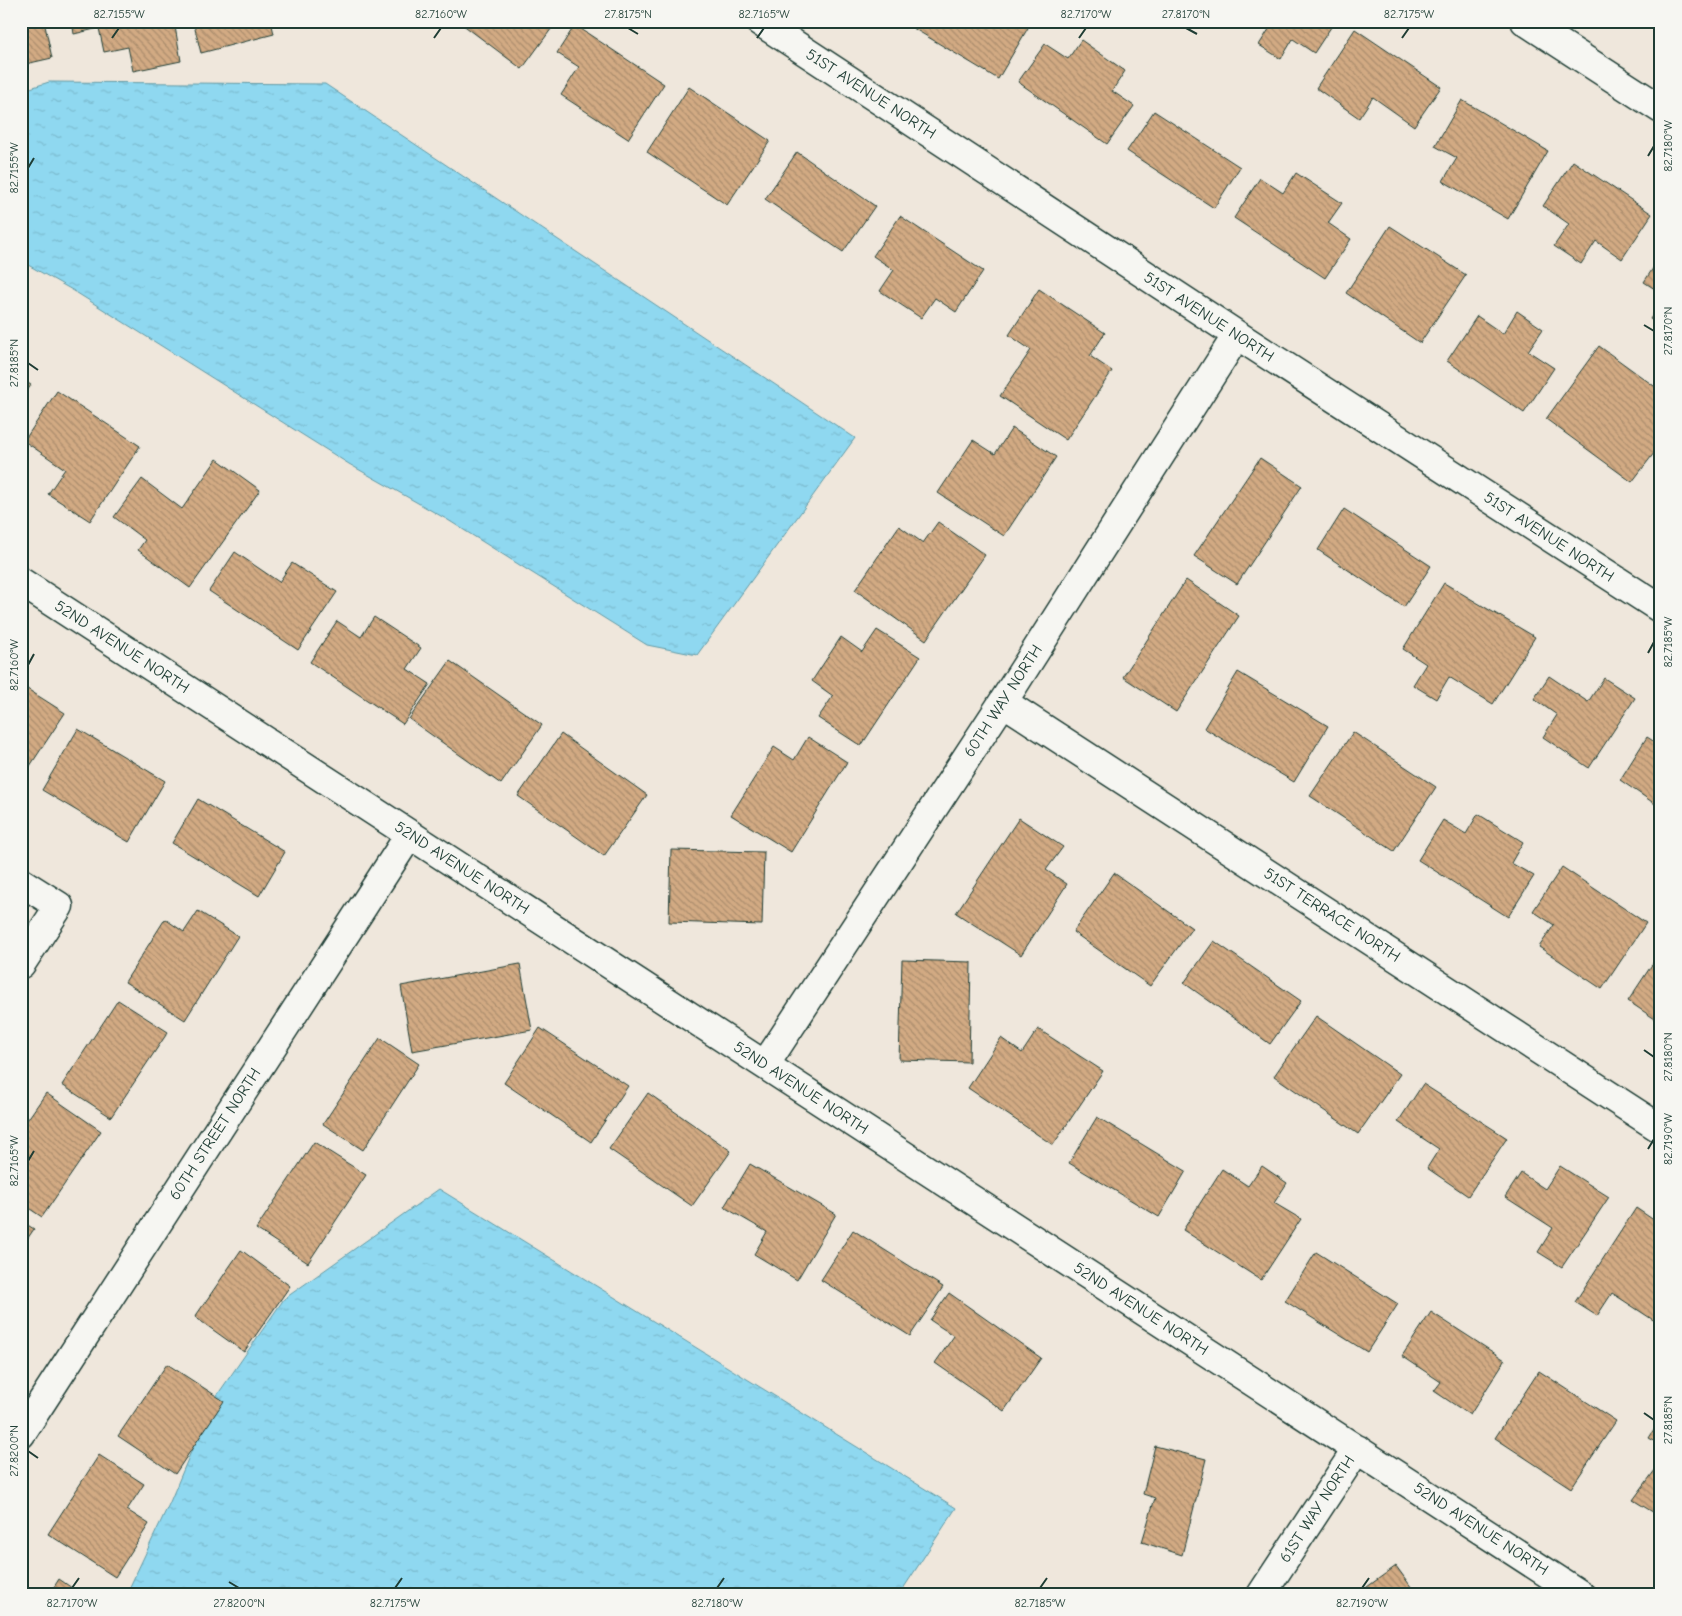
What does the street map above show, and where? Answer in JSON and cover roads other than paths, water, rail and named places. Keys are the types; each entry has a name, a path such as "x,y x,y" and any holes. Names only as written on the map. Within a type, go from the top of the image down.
{"street":[{"name":"51ST AVENUE NORTH","path":"760,21 1237,335 1661,609"},
{"path":"1525,21 1661,109"},
{"name":"60TH WAY NORTH","path":"765,1065 1003,702 1237,335"},
{"name":"52ND AVENUE NORTH","path":"21,582 1581,1595"},
{"name":"51ST TERRACE NORTH","path":"1003,702 1661,1129"},
{"name":"60TH STREET NORTH","path":"21,1434 410,834"},
{"path":"21,882 59,906 21,964"},
{"name":"61ST WAY NORTH","path":"1261,1595 1357,1449"}],"water":[{"path":"49,82 325,84 855,438 697,655 647,645 448,520 349,464 74,291 21,261 21,91"},
{"path":"439,1189 956,1508 899,1595 126,1595 170,1502 211,1404 284,1299"}]}
